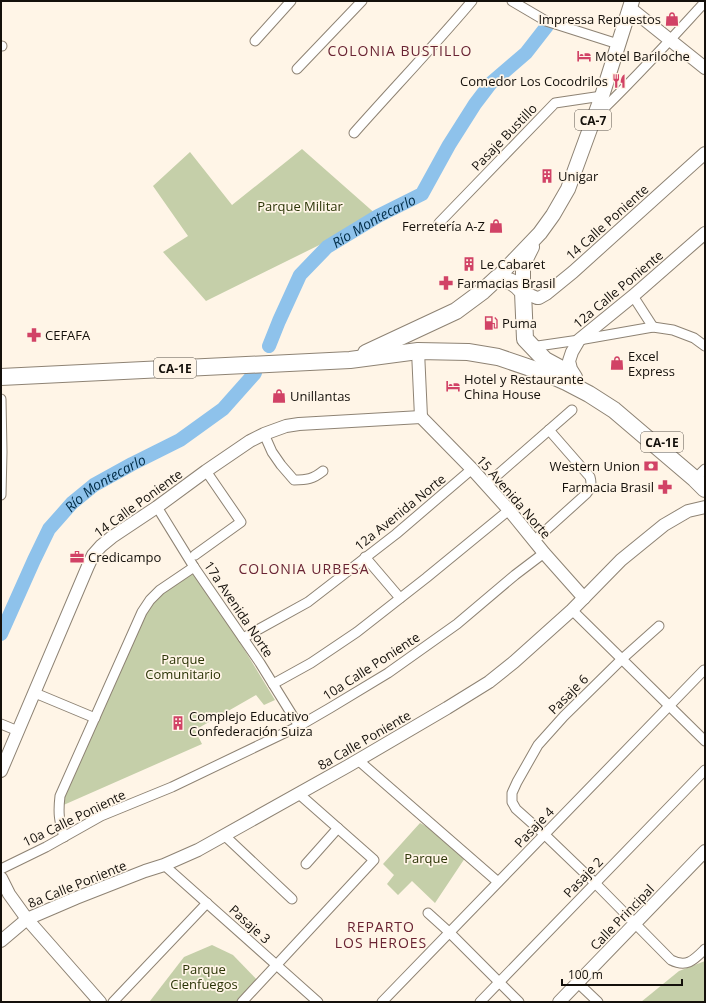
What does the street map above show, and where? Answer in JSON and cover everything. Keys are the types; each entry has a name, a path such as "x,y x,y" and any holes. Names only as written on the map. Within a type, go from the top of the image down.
{"highway":[{"path":"497,278 513,282 519,286 523,292 528,343 510,354 498,357"},
{"name":"CA-1E","path":"350,360 456,311 483,291 497,278"},
{"path":"417,330 418,351"},
{"name":"CA-1E","path":"528,343 545,360 605,394 618,404 702,479"},
{"name":"CA-1E","path":"1,377 350,360 418,351 468,352 498,357 558,378 579,388 614,410 702,479"}],"main road":[{"name":"CA-7","path":"523,292 523,267 525,261 540,233 553,215 568,189 602,96 631,5"},
{"name":"CA-7","path":"497,278 540,233"}],"street":[{"path":"255,41 291,1"},
{"path":"297,69 362,1"},
{"path":"354,133 472,1"},
{"path":"512,1 546,21 618,44"},
{"path":"594,117 613,100 670,41 705,2"},
{"path":"631,5 670,41 705,68"},
{"name":"Pasaje Bustillo","path":"439,222 555,103 602,96"},
{"name":"14 Calle Poniente","path":"523,292 537,298 540,298 546,294 573,272 705,153"},
{"name":"12a Calle Poniente","path":"576,377 571,369 569,361 579,340 633,296 705,233"},
{"path":"633,296 653,327"},
{"path":"528,343 579,340 653,327 673,330 694,338 705,346"},
{"path":"418,351 421,417"},
{"path":"1,398 1,495"},
{"path":"486,485 572,410"},
{"name":"14 Calle Poniente","path":"1,771 88,566 101,546 206,471 250,441 264,434 286,426 299,424 421,417"},
{"name":"15 Avenida Norte","path":"421,417 472,469 509,510 544,553 584,598"},
{"path":"534,540 586,494 592,483 590,477 550,430"},
{"path":"264,434 272,452 294,480 309,479 323,471"},
{"name":"12a Avenida Norte","path":"243,638 308,602 396,534 472,469"},
{"path":"194,555 241,522 206,471"},
{"name":"17a Avenida Norte","path":"157,507 299,726"},
{"name":"8a Calle Poniente","path":"1,941 27,920 198,850 447,708 489,682 514,662 572,610 621,560 664,525 688,511 705,507"},
{"path":"273,684 311,663 357,632 509,510"},
{"name":"10a Calle Poniente","path":"1,869 64,837 101,816 172,787 299,726 395,669 457,624 515,575 544,553"},
{"path":"365,557 400,598"},
{"path":"64,837 59,820 58,807 60,796 142,612 150,600 160,590 194,566"},
{"path":"572,610 705,741"},
{"name":"Pasaje 6","path":"544,834 516,809 512,802 512,793 517,782 538,745 564,716 622,659 659,626"},
{"name":"Pasaje 4","path":"385,1001 449,932 704,670"},
{"path":"35,693 95,718"},
{"path":"1,724 18,731"},
{"path":"358,760 498,882"},
{"name":"Pasaje 2","path":"480,1002 705,770"},
{"path":"242,1002 374,860 298,793"},
{"path":"306,864 338,828"},
{"path":"544,834 671,960 682,964 690,962 705,949"},
{"path":"224,835 292,899"},
{"name":"Calle Principal","path":"559,1002 705,851"},
{"name":"Pasaje 3","path":"164,865 318,1002"},
{"path":"1,878 9,894 27,920 100,1002"},
{"path":"113,1002 207,903"},
{"path":"428,913 519,1002"},
{"path":"578,983 598,1002"}],"green space":[{"name":"Parque Militar","path":"302,149 378,216 206,301 163,252 188,236 153,186 190,152 232,205"},
{"name":"Parque Comunitario","path":"194,567 275,700 264,705 256,695 195,730 202,744 59,807 142,612 160,590"},
{"name":"Parque","path":"420,823 437,832 465,858 435,903 412,881 398,895 387,884 394,875 383,864"},
{"name":"Parque Cienfuegos","path":"212,945 233,955 260,983 242,1002 150,1001 184,957"},
{"path":"705,961 705,1002 641,1002 679,971"}],"waterway":[{"name":"Río Montecarlo","path":"269,346 300,275 327,247 378,216 422,194 449,145 475,104 491,83 526,53 547,26"},
{"name":"Río Montecarlo","path":"1,634 49,529 72,503 94,485 180,440 223,409 255,373"}],"place":[{"name":"Impressa Repuestos","path":"672,19"},
{"name":"Motel Bariloche","path":"584,56"},
{"name":"Comedor Los Cocodrilos","path":"619,81"},
{"name":"Unigar","path":"547,176"},
{"name":"Ferretería A-Z","path":"496,226"},
{"name":"Le Cabaret","path":"469,264"},
{"name":"Farmacias Brasil","path":"446,283"},
{"name":"Puma","path":"491,323"},
{"name":"CEFAFA","path":"34,335"},
{"name":"Excel Express","path":"617,363"},
{"name":"Hotel y Restaurante China House","path":"453,386"},
{"name":"Unillantas","path":"279,396"},
{"name":"Western Union","path":"651,466"},
{"name":"Farmacia Brasil","path":"665,487"},
{"name":"Credicampo","path":"77,557"},
{"name":"Complejo Educativo Confederación Suiza","path":"178,723"}],"district":[{"name":"COLONIA BUSTILLO","path":"400,50"},
{"name":"COLONIA URBESA","path":"304,568"},
{"name":"REPARTO LOS HEROES","path":"381,934"}]}
